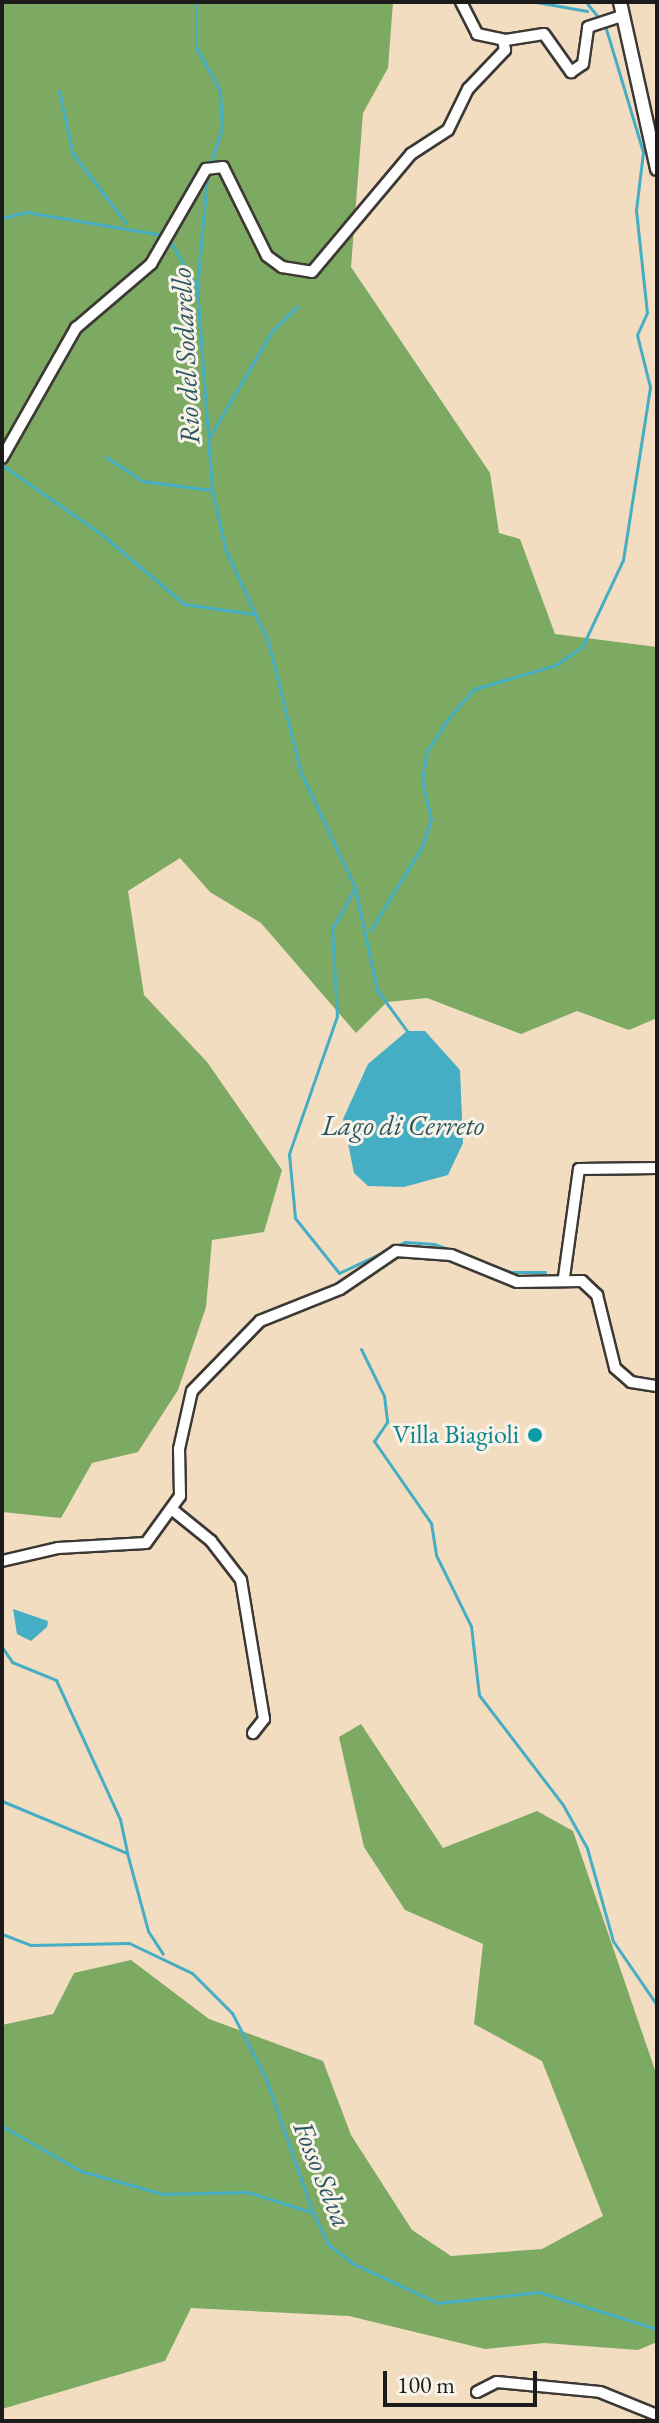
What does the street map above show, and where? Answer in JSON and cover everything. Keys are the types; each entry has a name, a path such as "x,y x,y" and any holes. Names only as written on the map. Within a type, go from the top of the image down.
{"street":[{"path":"461,2 477,34 503,40 544,34 566,67 578,71 588,27 613,19"},
{"path":"620,2 613,19 649,113 657,169"},
{"path":"2,457 76,328 151,264 206,169 223,167 267,256 282,267 312,272 411,154 448,130 468,89 505,50 503,40"},
{"path":"564,1277 579,1169 657,1168"},
{"path":"2,1561 58,1548 146,1543 174,1511 192,1391 260,1321 340,1289 396,1251 451,1255 517,1282 564,1277 597,1295 615,1368 631,1382 657,1386"},
{"path":"174,1511 211,1541 241,1580 264,1719 253,1733"},
{"path":"477,2392 497,2382 600,2392 657,2415"}],"green space":[{"path":"2,2 393,2 388,68 363,113 351,267 490,473 499,533 520,539 555,634 657,647 657,1018 629,1030 577,1011 521,1034 427,998 387,1002 356,1033 261,923 210,892 180,858 128,891 144,995 207,1062 282,1170 264,1232 212,1240 206,1307 178,1390 138,1452 92,1463 61,1518 2,1512"},
{"path":"361,1724 443,1848 537,1811 573,1831 657,2076 657,2342 638,2350 544,2343 485,2349 349,2316 191,2308 165,2361 2,2409 2,2025 53,2014 74,1973 131,1960 209,2019 323,2061 351,2135 412,2230 451,2256 542,2249 603,2216 542,2061 474,2024 483,1944 405,1910 364,1847 339,1737"}],"water":[{"name":"Lago di Cerreto","path":"407,1031 425,1031 460,1070 463,1143 448,1175 404,1187 368,1186 354,1173 343,1119 368,1064"},
{"path":"13,1609 48,1621 47,1627 31,1641 17,1634"}],"waterway":[{"name":"Rio del Sodarello","path":"196,2 196,47 220,91 222,128 210,166"},
{"path":"536,2 587,11"},
{"path":"586,2 600,19"},
{"path":"370,931 423,845 431,819 422,781 427,751 450,716 474,689 556,665 582,647 623,560 650,387 637,335 647,313 636,210 643,152 605,25"},
{"path":"59,91 73,154 126,223"},
{"name":"Rio del Sodarello","path":"207,177 197,289 212,490 226,551 268,641 301,773 355,888 377,990 407,1031"},
{"path":"2,218 26,212 162,235"},
{"path":"169,239 196,286"},
{"path":"210,436 272,331 297,307"},
{"path":"106,457 142,481 210,490"},
{"name":"Rio del Sodarello","path":"2,465 100,533 184,604 253,614"},
{"path":"355,888 332,929 337,1016 289,1154 295,1218 339,1273 405,1242 434,1244 511,1272 545,1272"},
{"path":"361,1349 384,1396 387,1422 374,1441 431,1523 436,1555 471,1626 479,1695 563,1805 587,1848 613,1941 657,2005"},
{"name":"Fosso Selva","path":"2,1647 12,1662 56,1680 120,1819 127,1853"},
{"name":"Fosso Selva","path":"2,1801 127,1853 148,1931 163,1954"},
{"name":"Fosso Selva","path":"2,1934 31,1945 129,1943 192,1973 232,2013 266,2079 313,2213 328,2244 352,2263 438,2303 539,2292 657,2329"},
{"path":"2,2126 81,2171 163,2194 248,2192 311,2212"}],"place":[{"name":"Villa Biagioli","path":"535,1435"}]}
